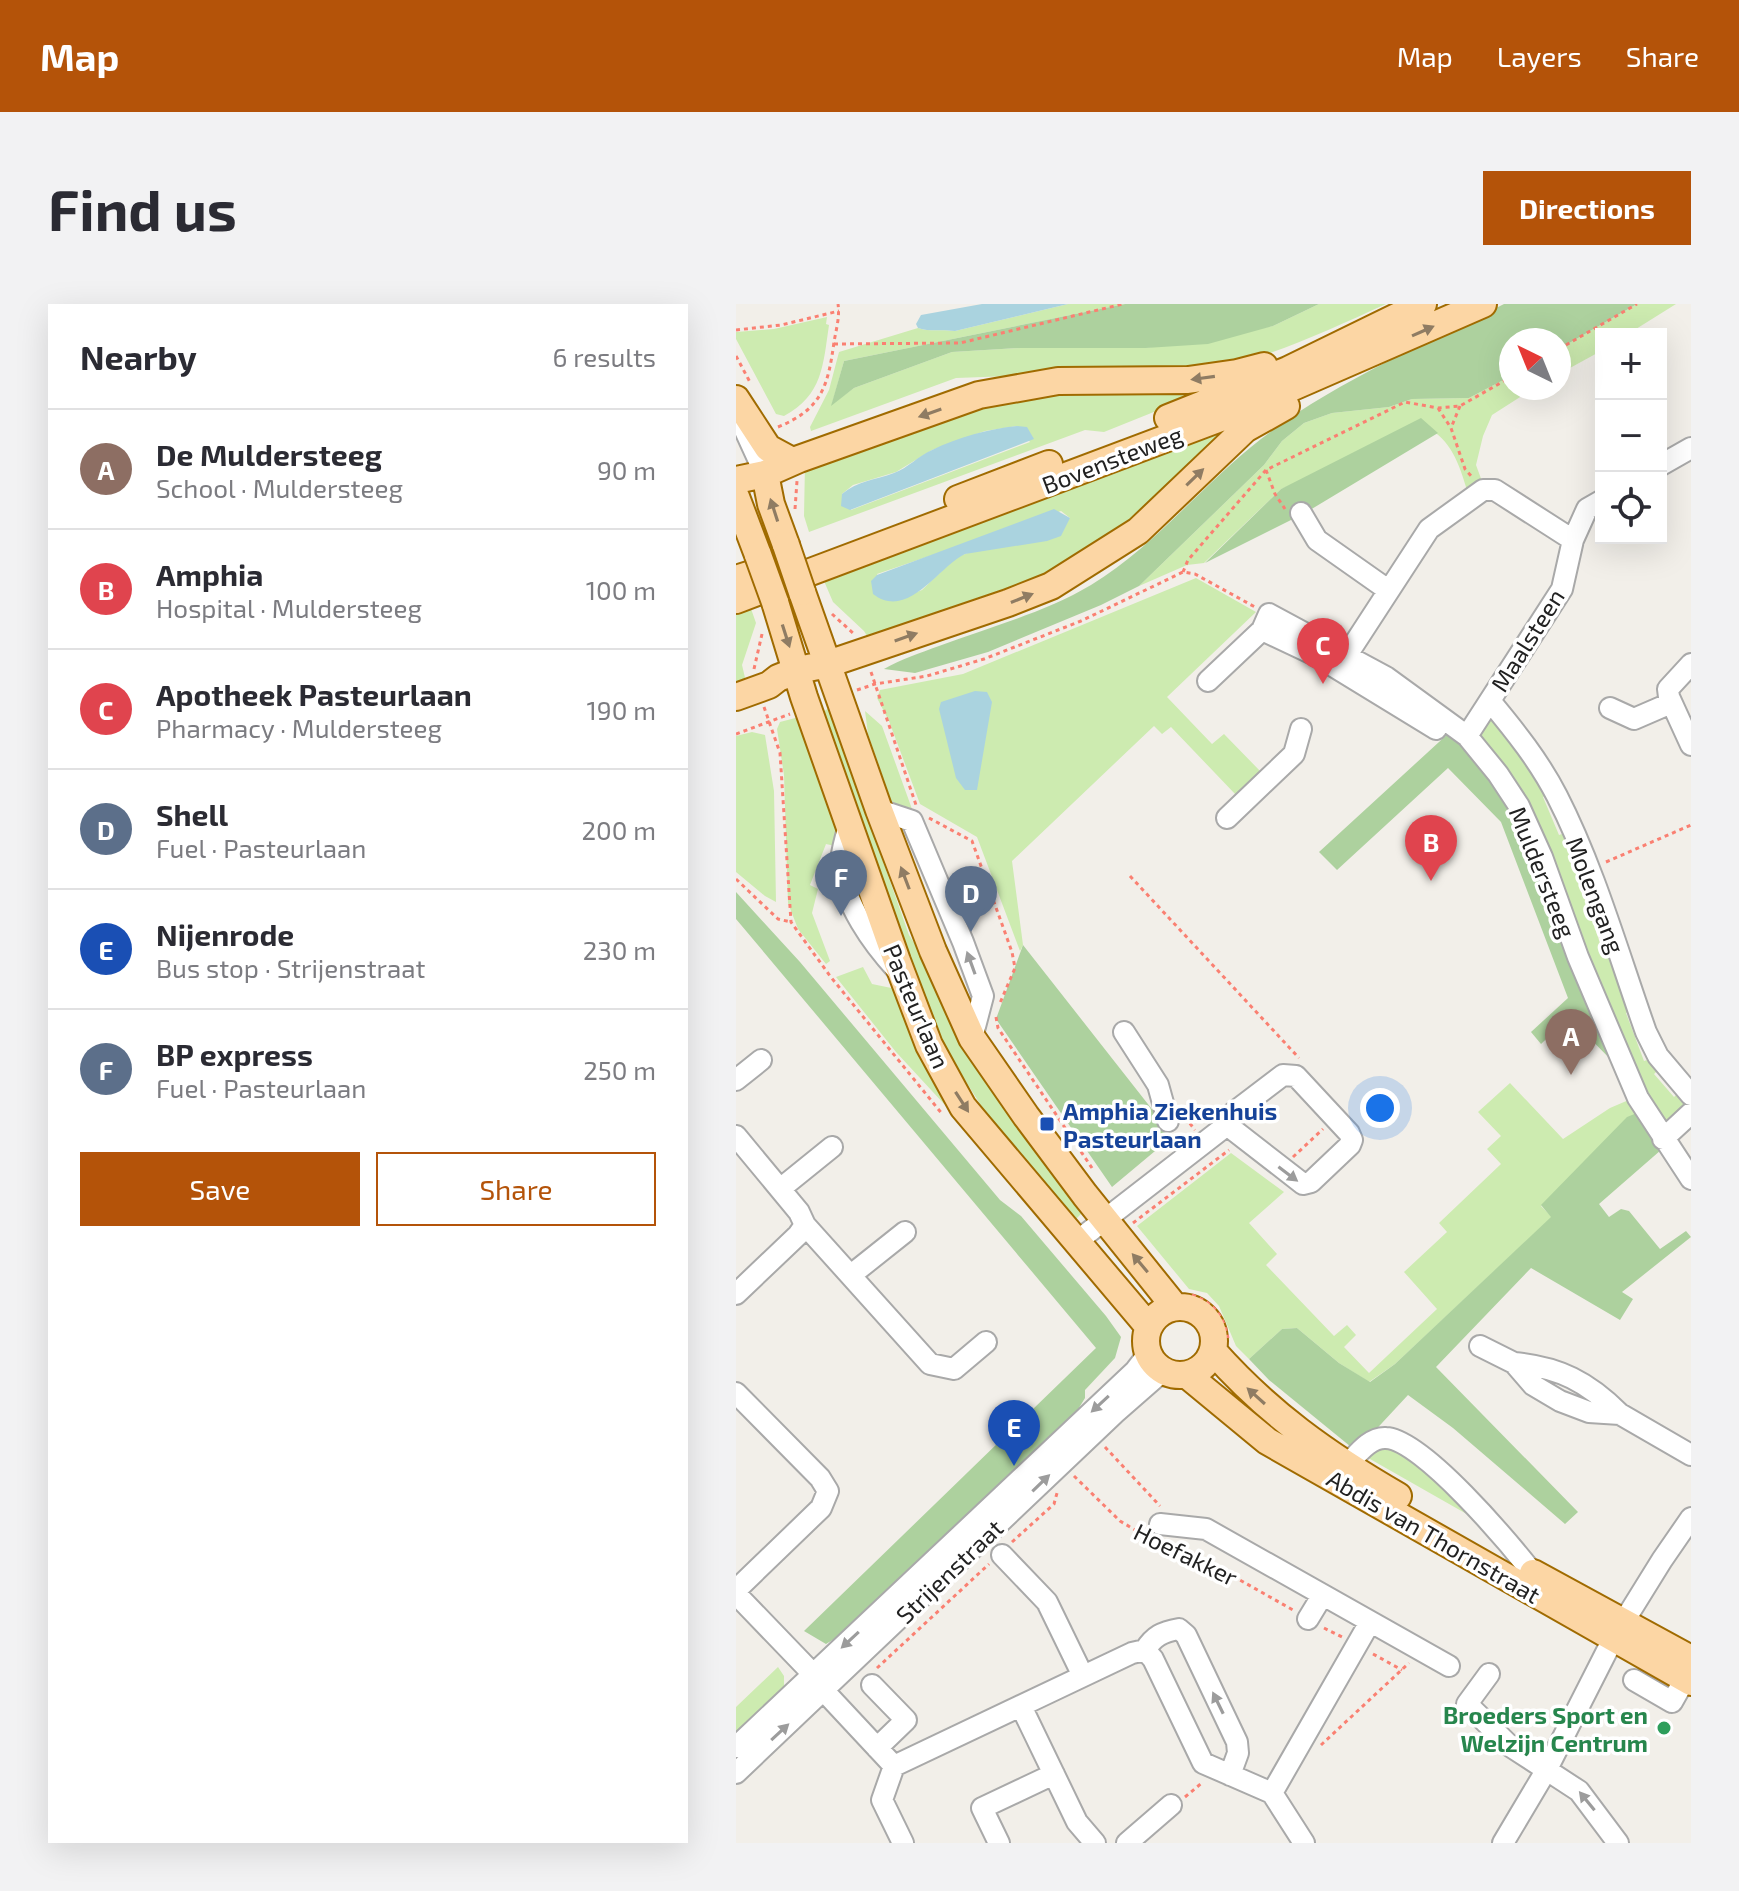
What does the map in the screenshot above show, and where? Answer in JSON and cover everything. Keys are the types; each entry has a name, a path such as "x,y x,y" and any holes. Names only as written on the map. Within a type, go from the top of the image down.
{"main road":[{"name":"Bovensteweg","path":"736,579 822,551 1241,390 1423,304"},
{"name":"Bovensteweg","path":"736,600 1231,414 1483,304"},
{"path":"736,480 765,474 792,461 1004,389 1058,381 1188,380 1237,373 1333,349"},
{"path":"736,697 798,670 828,664 1051,586 1138,531 1245,429 1313,392 1363,357"},
{"path":"736,399 768,448 792,461"},
{"name":"Pasteurlaan","path":"765,474 771,504 879,810 933,951 972,1038 1026,1116 1116,1224 1175,1307"},
{"name":"Pasteurlaan","path":"736,497 929,1045 963,1107 1149,1327"},
{"path":"838,696 844,674 864,652"},
{"path":"769,685 804,697"},
{"path":"1175,1307 1187,1307 1207,1318 1215,1339 1208,1362 1199,1370 1166,1367 1146,1336 1149,1327 1164,1310 1175,1307"},
{"name":"Abdis van Thornstraat","path":"1213,1351 1302,1436 1346,1466 1532,1572 1689,1673"},
{"name":"Abdis van Thornstraat","path":"1166,1367 1267,1441 1625,1633"}],"street":[{"path":"736,411 765,474"},
{"path":"1667,462 1691,448"},
{"path":"1347,655 1429,529 1483,490 1495,490 1573,540"},
{"name":"Maalsteen","path":"1467,736 1562,589 1573,540 1587,509 1595,504"},
{"path":"1301,513 1317,540 1388,590"},
{"path":"1208,681 1265,622 1438,730"},
{"name":"Muldersteeg","path":"1265,622 1347,655 1386,677 1467,736 1498,774 1519,806 1542,857 1606,1028 1638,1098 1691,1179"},
{"path":"1689,736 1671,703 1668,689 1691,664"},
{"name":"Molengang","path":"1490,701 1530,752 1557,797 1588,869 1646,1032 1658,1056 1691,1095"},
{"path":"1610,708 1634,719 1671,703"},
{"path":"1227,818 1294,754 1301,729"},
{"path":"1120,1035 1154,1088 1168,1121"},
{"path":"736,1080 761,1060"},
{"path":"1076,1242 1116,1224 1227,1125 1233,1113 1287,1073 1296,1076 1351,1135 1352,1140 1341,1155 1306,1184 1281,1169 1227,1125"},
{"path":"1663,1139 1691,1113"},
{"path":"736,1136 799,1212 805,1225 930,1364 954,1369 986,1342"},
{"path":"780,1189 832,1147"},
{"path":"736,1294 805,1225"},
{"path":"851,1275 905,1232"},
{"path":"1480,1346 1514,1363 1542,1365 1571,1377 1598,1393 1620,1414 1691,1455"},
{"name":"Strijenstraat","path":"736,1747 819,1682 1166,1367"},
{"path":"736,1393 820,1478 828,1491 821,1508 736,1592 894,1766"},
{"name":"Abdis van Thornstraat","path":"1346,1466 1371,1441 1387,1437 1421,1455 1497,1528 1532,1572"},
{"path":"1503,1843 1547,1769 1594,1704 1625,1633 1671,1566 1680,1537 1691,1518"},
{"name":"Hoefakker","path":"1160,1524 1206,1529 1449,1666"},
{"path":"1000,1554 1047,1602 1083,1676"},
{"path":"1308,1619 1322,1596"},
{"path":"1272,1793 1370,1622"},
{"path":"903,1843 882,1800 894,1766 1132,1653 1145,1650 1153,1638 1164,1632 1179,1629 1186,1635 1237,1742 1238,1753 1223,1772"},
{"path":"1145,1650 1153,1659 1203,1763 1272,1793 1304,1843"},
{"path":"1634,1680 1672,1702 1689,1673"},
{"path":"1489,1674 1467,1704 1510,1746 1579,1791 1618,1843"},
{"path":"872,1679 906,1720 877,1748"},
{"name":"Strijenstraat","path":"736,1773 819,1682"},
{"path":"1021,1706 1077,1822 1095,1843"},
{"path":"999,1843 982,1808 1054,1774"},
{"path":"1127,1843 1171,1805"}],"path":[{"path":"777,428 795,420 820,397 828,381 838,304"},
{"path":"834,344 960,343 1123,304"},
{"path":"1571,342 1637,304"},
{"path":"736,330 781,325 839,311"},
{"path":"1183,572 1188,560 1266,470 1405,402 1438,408 1460,406 1499,384"},
{"path":"1451,428 1460,406"},
{"path":"1438,408 1451,428 1465,469 1483,490"},
{"path":"1266,470 1275,494 1290,517 1301,513"},
{"path":"875,684 927,676 984,659 1081,621 1183,572 1195,574 1265,622"},
{"path":"831,613 851,631 864,652 915,805 922,814 972,841 1015,968 995,1014 998,1028 1072,1140"},
{"path":"736,734 769,722 780,753 791,922 778,919 736,879"},
{"path":"1588,869 1691,825"},
{"path":"1130,876 1302,1061"},
{"path":"1281,1169 1335,1118"},
{"path":"1116,1224 1232,1148"},
{"name":"Hoefakker","path":"1074,1476 1120,1521 1160,1545 1185,1549 1402,1670"},
{"path":"872,1679 1054,1504 1057,1493"},
{"path":"1315,1751 1422,1651"},
{"path":"1171,1805 1223,1772"}],"green space":[{"path":"1068,304 1125,304 844,361 832,404 854,388 952,352 1020,348 1146,348 1273,326 1319,304 1386,304 1325,332 1219,368 956,378 811,431 810,427 829,390 839,352 918,328 955,331"},
{"path":"1125,304 1319,304 1273,326 1208,344 952,352 854,388 831,406 844,361"},
{"path":"1504,304 1637,304 1571,342 1571,328 1499,328 1499,382 1469,398 1412,399 1389,407 1332,413 1304,423 1282,441 1264,465 1139,586 988,652 915,673 884,669 1035,612 1091,585 1157,534 1261,439 1318,400"},
{"path":"1637,304 1676,304 1638,328 1595,328"},
{"path":"827,317 826,324 829,325 825,353 814,389 797,408 784,416 776,414 736,339 736,332 774,329"},
{"path":"1595,328 1595,354 1571,367 1571,342"},
{"path":"1499,382 1499,400 1515,400 1492,415 1476,465 1483,484 1468,493 1450,449 1430,429 1281,489 1204,563 1187,565 1139,586 1264,465 1282,441 1304,423 1332,413 1389,407 1412,399 1469,398"},
{"path":"1226,383 1104,432 1085,430 809,532 804,516 805,464 1027,390","holes":["1017,426 1030,442 851,510 842,494 853,485 896,472 932,450 985,431"]},
{"path":"1254,409 1117,531 1049,577 870,641 864,631 833,602 824,581 872,558 1110,474 1114,469","holes":["1061,511 1070,518 955,558 922,590 892,601 877,574"]},
{"path":"1421,418 1438,433 1305,513 1205,563 1281,489"},
{"path":"1196,578 1256,612 1167,697 1212,744 1224,734 1261,772 1236,795 1171,727 1162,734 1154,726 1012,861 1023,945 1020,951 977,837 920,804 889,721 877,698 880,690 963,674"},
{"path":"749,603 756,623 742,665 746,682 736,688 736,608"},
{"path":"829,708 909,935 1083,1203 1081,1214 1073,1222 1012,1155 940,1040 817,716"},
{"path":"865,711 882,726 912,809 918,816 891,801 868,734"},
{"path":"1494,714 1551,793 1543,797 1559,835 1568,832 1594,896 1585,899 1602,949 1611,946 1620,968 1613,971 1616,977 1622,975 1634,1009 1626,1013 1644,1061 1653,1058 1661,1067 1654,1074 1674,1097 1681,1090 1688,1097 1688,1109 1665,1131 1640,1087 1478,735"},
{"path":"803,716 841,825 835,846 826,844 810,885 818,889 812,913 830,961 826,964 798,929 788,903 784,775 777,729 780,722"},
{"path":"1451,731 1467,742 1512,809 1617,1066 1569,1017 1541,1044 1531,1032 1568,998 1501,822 1448,768 1337,870 1319,852"},
{"path":"752,732 765,735 774,791 776,902 736,872 736,736"},
{"path":"736,892 800,962 1000,1200 1021,1216 1121,1337 1115,1358 1085,1390 1085,1398 1077,1411 849,1630 826,1644 804,1631 1096,1348 736,919"},
{"path":"1023,945 1173,1136 1112,1187 996,1019"},
{"path":"863,967 872,984 901,990 948,1103 944,1104 896,1052 836,977"},
{"path":"1510,1083 1563,1139 1610,1108 1631,1099 1637,1113 1541,1206 1552,1217 1395,1364 1369,1382 1339,1363 1297,1328 1282,1329 1249,1359 1236,1346 1219,1306 1207,1293 1189,1289 1137,1226 1231,1153 1284,1192 1249,1223 1277,1254 1266,1265 1334,1336 1347,1325 1356,1335 1344,1347 1369,1373 1437,1309 1404,1272 1447,1232 1439,1223 1501,1164 1487,1149 1501,1136 1478,1112"},
{"path":"1637,1113 1661,1150 1599,1204 1609,1217 1621,1209 1629,1211 1660,1249 1686,1231 1691,1237 1622,1292 1633,1299 1620,1320 1531,1268 1436,1367 1578,1512 1565,1524 1453,1428 1408,1395 1356,1451 1269,1380 1249,1359 1282,1329 1297,1328 1339,1363 1370,1382 1395,1364 1551,1217 1541,1205 1627,1117"},
{"path":"1374,1445 1420,1457 1493,1529 1363,1455"},
{"path":"778,1667 784,1676 784,1691 736,1739 736,1707"}],"water":[{"path":"982,304 1068,304 955,331 922,329 916,324 921,315"},
{"path":"1027,427 1034,439 850,510 841,506 842,494 848,490 899,471 932,450 974,434"},
{"path":"1054,509 1070,518 1061,536 965,554 922,589 898,601 886,601 873,594 871,581 877,575"},
{"path":"975,691 987,692 992,702 977,790 965,790 956,778 939,709 941,702"}],"place":[{"name":"Apotheek Pasteurlaan","path":"1323,684"},
{"name":"Amphia","path":"1431,881"},
{"name":"BP express","path":"841,916"},
{"name":"Shell","path":"971,932"},
{"name":"De Muldersteeg","path":"1571,1075"},
{"name":"Amphia Ziekenhuis Pasteurlaan","path":"1047,1124"},
{"name":"Nijenrode","path":"1014,1466"},
{"name":"Broeders Sport en Welzijn Centrum","path":"1664,1728"}]}
